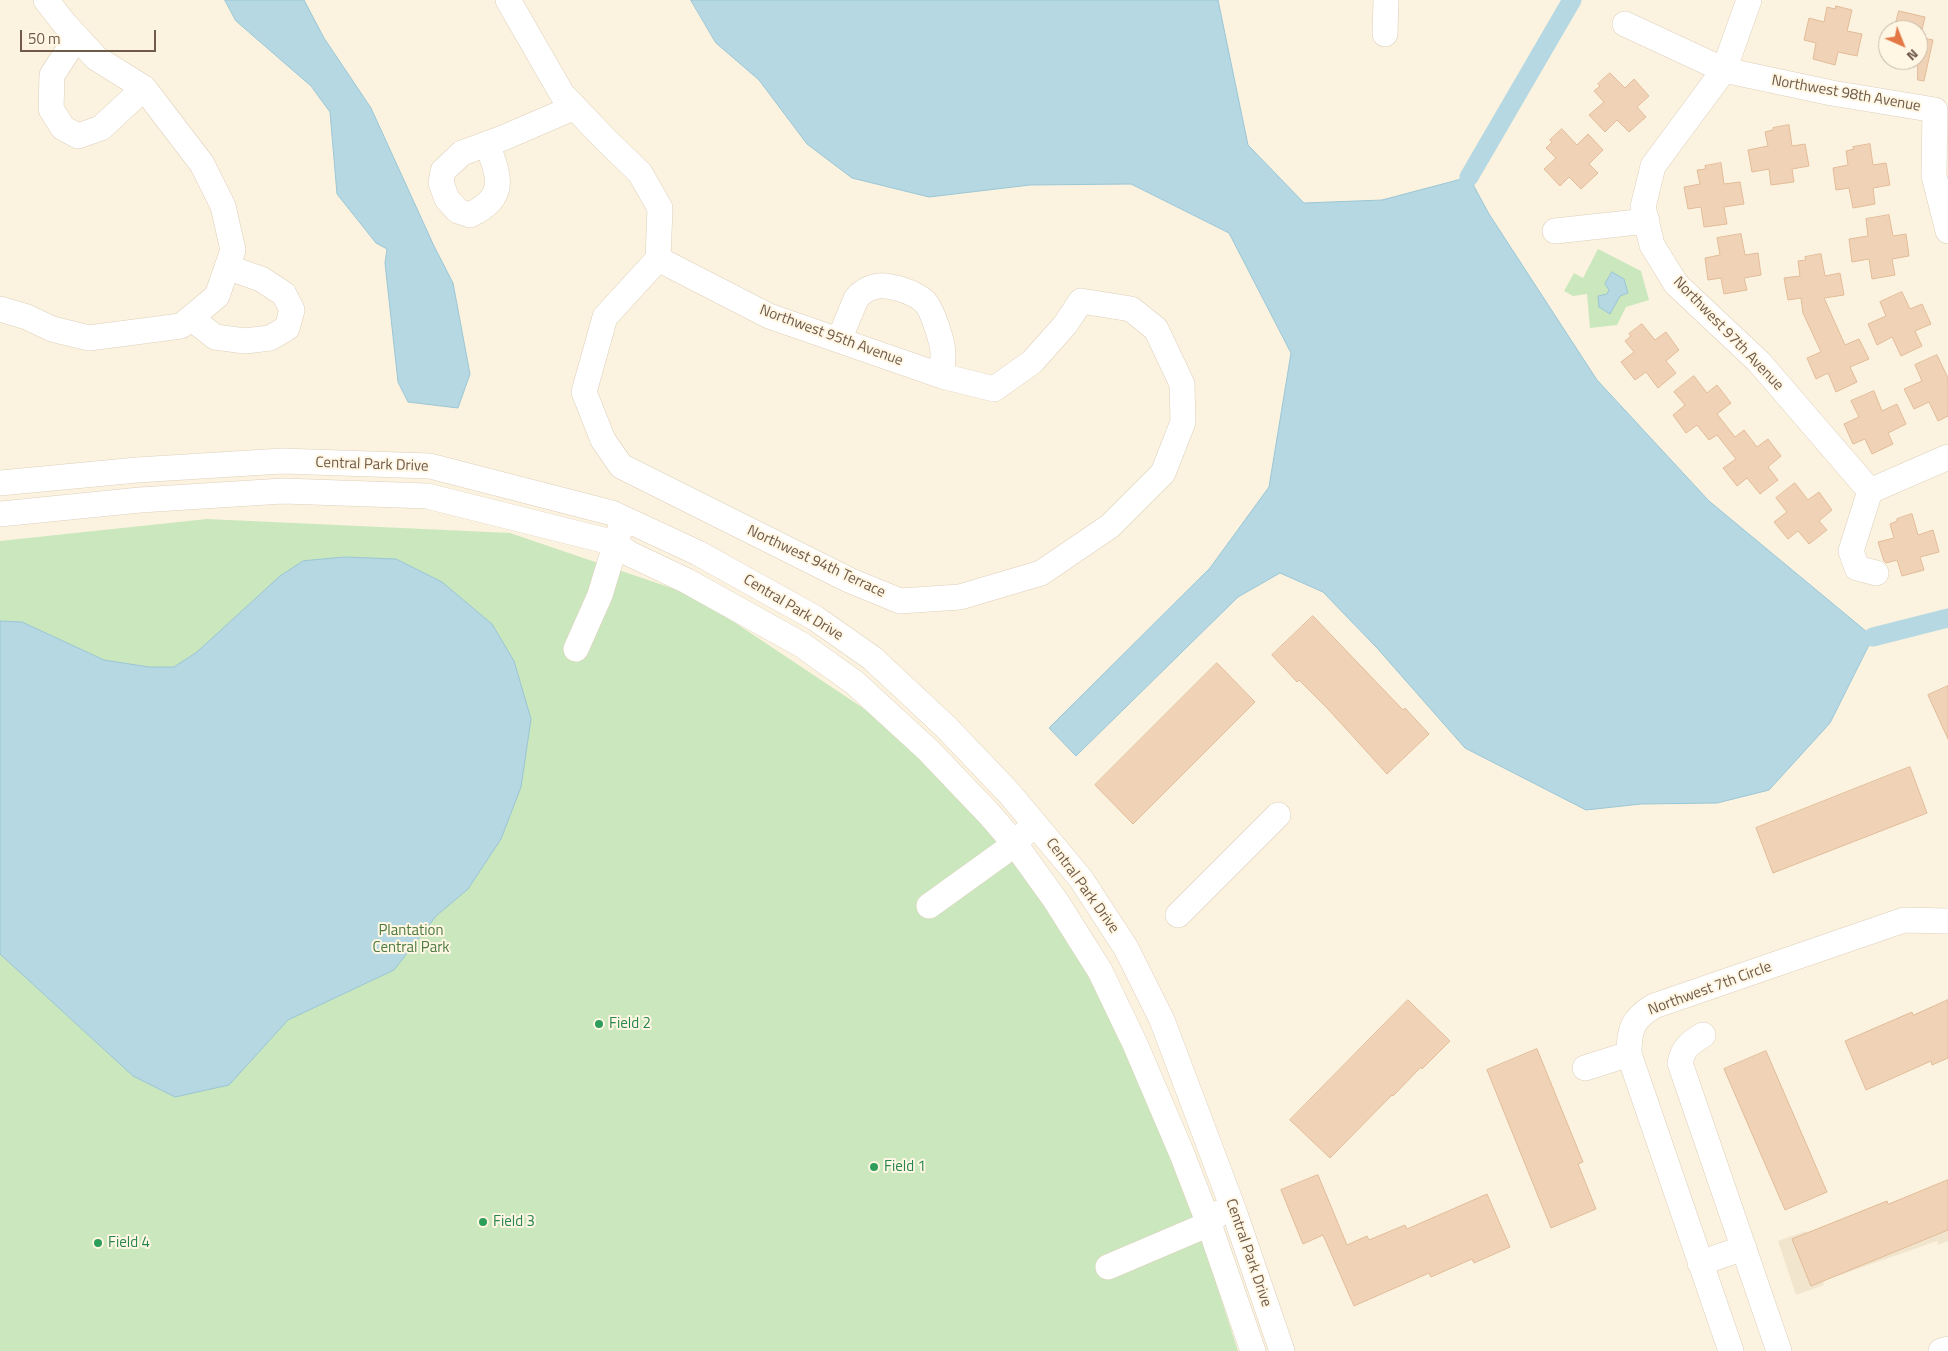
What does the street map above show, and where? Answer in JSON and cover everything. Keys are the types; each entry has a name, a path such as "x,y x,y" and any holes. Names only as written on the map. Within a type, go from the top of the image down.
{"street":[{"path":"0,308 27,317 52,330 89,338 181,326 217,296 233,250 223,206 202,164 144,88 96,58 46,0"},
{"path":"508,0 562,94 640,173 660,208 658,259"},
{"path":"1385,34 1386,0"},
{"name":"Northwest 97th Avenue","path":"1748,0 1724,70 1653,166 1644,207 1652,245 1676,284 1759,362 1870,491"},
{"name":"Northwest 98th Avenue","path":"1625,24 1724,70 1832,94 1942,111 1934,176 1948,231"},
{"path":"77,37 52,75 51,109 62,128 78,136 101,128 144,88"},
{"path":"487,144 575,108"},
{"path":"1556,231 1647,221"},
{"name":"Northwest 95th Avenue","path":"658,259 769,316 942,376 994,389"},
{"name":"Northwest 94th Terrace","path":"658,259 605,317 584,392 603,440 621,466 849,580 900,601 960,597 1041,573 1110,526 1163,473 1183,422 1182,384 1156,329 1131,309 1081,301 1065,326 1032,362 994,389"},
{"path":"191,318 215,337 245,341 270,338 287,328 292,310 284,294 261,279 227,266"},
{"path":"839,340 856,299 860,294 867,289 880,286 900,288 916,295 927,303 943,351 942,376"},
{"path":"1876,573 1857,568 1851,551 1870,491 1948,457"},
{"name":"Central Park Drive","path":"0,483 137,470 282,461 430,466 612,513 698,553 816,618 872,658 946,727 1009,793 1080,879 1126,948 1162,1020 1230,1201 1282,1351"},
{"name":"Central Park Drive","path":"0,514 140,500 282,491 427,496 615,543 628,553 687,581 802,644 855,683 928,750 990,815 1056,901 1100,971 1143,1062 1209,1224 1253,1351"},
{"path":"576,649 600,595 624,518"},
{"path":"1178,914 1278,815"},
{"path":"930,906 1014,844 1035,824"},
{"name":"Northwest 7th Circle","path":"1731,1351 1629,1054 1629,1040 1635,1021 1654,1006 1904,920 1948,921"},
{"path":"1703,1035 1689,1044 1682,1052 1680,1063 1780,1351"},
{"path":"1586,1068 1629,1054"},
{"path":"1108,1266 1209,1224 1230,1201"},
{"path":"1700,1264 1744,1248"},
{"path":"1941,1351 1948,1349"}],"shaded area":[{"path":"1948,1198 1948,1241 1938,1245 1937,1241 1823,1281 1824,1285 1796,1295 1778,1241 1806,1231 1807,1234"}],"green space":[{"path":"1598,249 1641,271 1649,300 1626,307 1617,325 1590,328 1587,294 1573,296 1564,291 1574,273 1583,278"},
{"name":"Plantation Central Park","path":"207,519 510,533 695,596 878,718 1003,839 1094,976 1189,1199 1238,1351 0,1351 0,541"}],"water":[{"path":"225,0 304,0 324,38 371,108 434,246 453,283 470,374 458,408 408,402 398,382 385,263 387,249 376,243 337,194 330,112 311,86 236,21"},
{"path":"691,0 1218,0 1248,145 1304,203 1382,200 1469,177 1489,214 1597,380 1709,501 1873,637 1830,723 1769,790 1717,803 1641,804 1586,810 1465,748 1377,648 1323,592 1280,573 1238,597 1076,756 1049,728 1210,568 1269,487 1291,353 1229,233 1131,184 1030,185 929,197 852,178 807,144 759,80 716,43"},
{"path":"1612,272 1624,279 1628,293 1620,296 1610,314 1599,307 1598,296 1607,294 1609,290 1605,284"},
{"path":"345,557 396,559 442,582 492,624 514,661 531,719 521,787 501,839 468,889 436,916 394,970 288,1020 229,1085 175,1097 133,1076 0,954 0,621 22,622 104,660 149,667 174,667 197,652 280,576 303,561"}],"building":[{"path":"1836,6 1852,10 1847,31 1862,34 1857,56 1838,52 1835,65 1813,59 1816,43 1804,40 1809,18 1824,22 1827,7 1835,9"},
{"path":"1899,11 1925,17 1924,20 1897,20"},
{"path":"1928,39 1933,40 1928,63"},
{"path":"1918,70 1926,70 1924,81 1918,80"},
{"path":"1610,73 1625,88 1634,79 1649,96 1637,107 1646,117 1629,132 1617,120 1605,132 1589,115 1604,102 1594,91 1600,86 1598,84"},
{"path":"1789,125 1792,146 1805,144 1809,166 1792,169 1794,182 1771,185 1769,169 1752,172 1748,150 1768,146 1765,132 1773,130 1773,128"},
{"path":"1562,129 1577,145 1588,134 1603,150 1589,164 1598,173 1581,189 1569,177 1560,186 1544,169 1556,158 1546,148 1552,142 1550,140"},
{"path":"1870,144 1873,165 1886,163 1890,185 1873,188 1875,204 1853,208 1849,188 1836,190 1833,168 1848,165 1846,151 1854,149 1853,147"},
{"path":"1721,163 1724,184 1740,182 1744,204 1724,207 1727,224 1704,227 1701,207 1688,209 1684,187 1700,184 1697,170 1706,169 1705,166"},
{"path":"1889,215 1893,236 1906,234 1909,256 1892,259 1895,275 1872,279 1869,259 1852,262 1849,239 1868,236 1866,219"},
{"path":"1741,234 1745,255 1758,253 1761,275 1744,278 1747,290 1724,294 1721,278 1708,280 1705,258 1720,255 1717,238"},
{"path":"1821,254 1825,276 1840,273 1844,295 1824,298 1845,345 1859,339 1869,359 1850,367 1857,382 1836,392 1828,373 1816,379 1807,358 1821,352 1803,313 1801,298 1788,300 1784,278 1800,276 1798,261 1806,260 1805,257"},
{"path":"1902,292 1910,309 1922,304 1931,324 1915,331 1922,346 1901,356 1892,337 1877,345 1868,324 1886,316 1880,302"},
{"path":"1642,324 1655,340 1666,332 1679,350 1666,361 1676,373 1658,388 1646,372 1635,380 1621,362 1634,352 1625,341 1631,336 1629,334"},
{"path":"1937,355 1948,378 1948,416 1938,421 1929,402 1914,409 1904,389 1922,381 1915,365"},
{"path":"1694,376 1707,393 1717,385 1731,403 1717,414 1735,437 1744,430 1757,447 1768,439 1781,456 1768,467 1778,480 1760,494 1747,478 1737,486 1723,468 1736,459 1717,435 1709,440 1697,425 1686,433 1673,415 1685,405 1674,392"},
{"path":"1874,391 1882,411 1897,404 1906,424 1888,433 1893,444 1872,454 1865,439 1853,444 1844,424 1859,417 1851,401"},
{"path":"1795,483 1808,500 1819,492 1832,510 1819,521 1827,530 1809,544 1798,531 1788,539 1774,522 1787,512 1776,498"},
{"path":"1912,514 1918,535 1933,530 1939,552 1920,557 1924,570 1902,576 1897,560 1886,563 1884,561 1878,542 1894,538 1890,524 1897,521 1897,519"},
{"path":"1313,616 1403,710 1405,708 1429,734 1387,774 1328,709 1299,680 1297,682 1272,655"},
{"path":"1217,663 1255,702 1133,824 1095,785"},
{"path":"1948,686 1948,739 1928,695"},
{"path":"1910,767 1927,813 1773,873 1756,828"},
{"path":"1408,1000 1450,1041 1392,1095 1330,1158 1290,1120"},
{"path":"1948,1000 1948,1058 1932,1065 1931,1061 1866,1090 1845,1041 1912,1012 1913,1015"},
{"path":"1537,1049 1583,1162 1578,1164 1596,1209 1551,1228 1487,1070"},
{"path":"1766,1051 1827,1192 1785,1210 1724,1069"},
{"path":"1318,1175 1347,1245 1367,1236 1369,1240 1405,1225 1407,1229 1487,1194 1510,1247 1474,1263 1472,1259 1431,1277 1429,1273 1354,1306 1323,1235 1303,1244 1281,1190"},
{"path":"1948,1180 1948,1230 1811,1286 1792,1239 1887,1201 1888,1204"}],"waterway":[{"path":"1469,177 1572,0"},
{"path":"1873,637 1948,618"}],"place":[{"name":"Field 2","path":"599,1024"},
{"name":"Field 1","path":"874,1167"},
{"name":"Field 3","path":"483,1222"},
{"name":"Field 4","path":"98,1243"}]}
